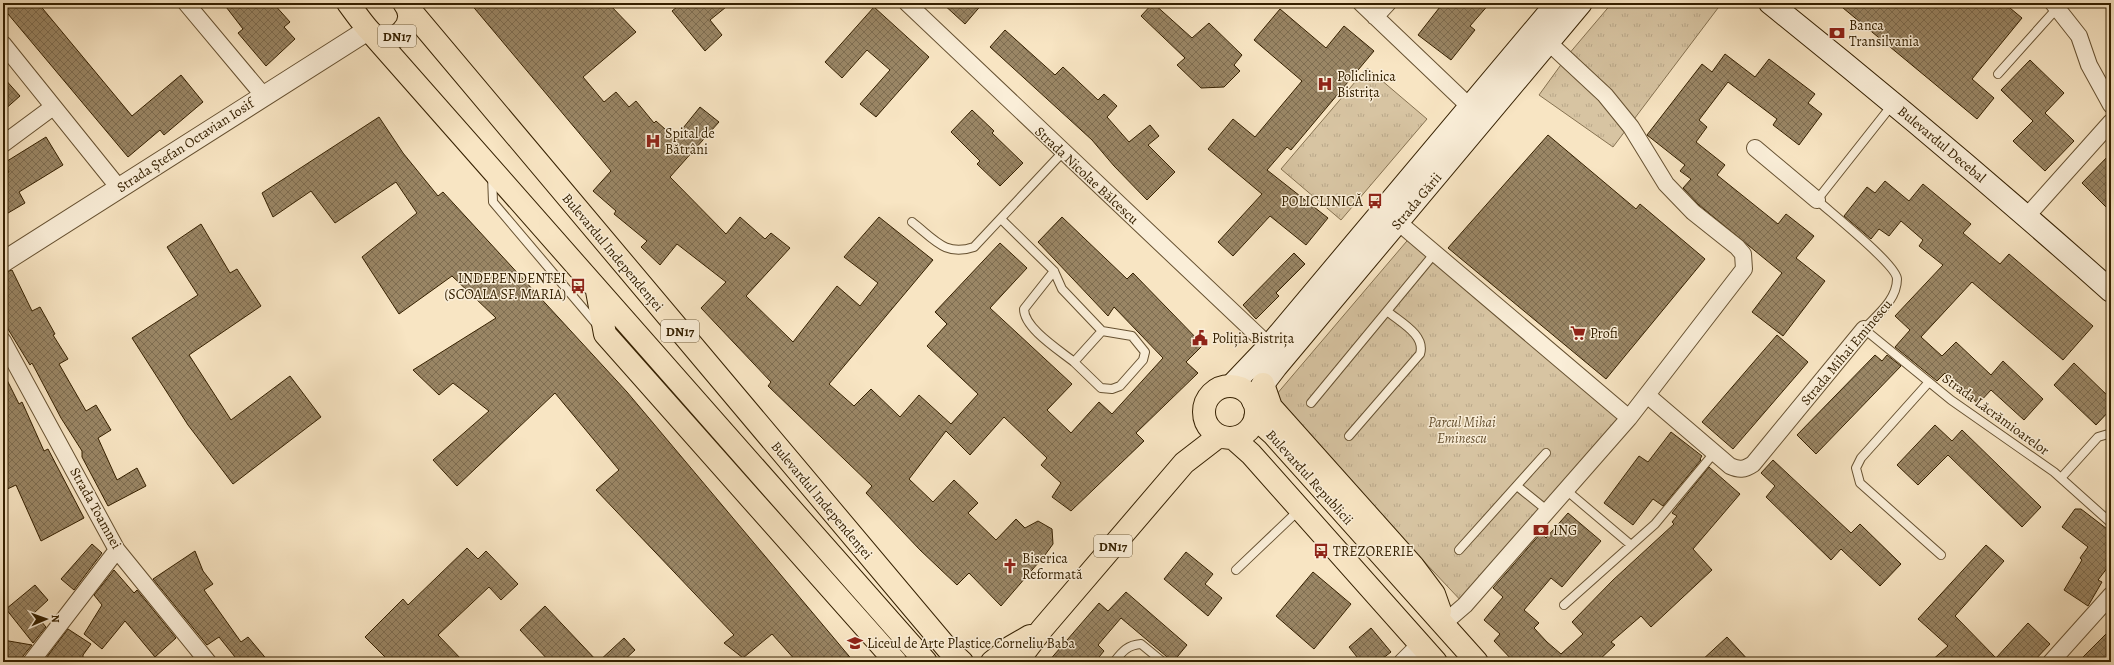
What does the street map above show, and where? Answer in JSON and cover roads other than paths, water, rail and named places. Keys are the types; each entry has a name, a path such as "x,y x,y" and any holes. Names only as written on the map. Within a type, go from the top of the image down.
{"main road":[{"name":"Bulevardul Independenței","path":"348,3 369,30 597,290 926,662"},
{"name":"DN17","path":"369,3 364,16 369,30"},
{"name":"Strada Gării","path":"1232,386 1270,346 1557,3"},
{"name":"Strada Gării","path":"1257,401 1398,222 1580,3"},
{"name":"Bulevardul Decebal","path":"1770,3 1894,103 2027,216 2111,291"},
{"name":"Bulevardul Independenței","path":"369,30 389,39 402,33 409,20 405,4"},
{"name":"Bulevardul Independenței","path":"405,4 947,648 959,659"},
{"path":"597,290 605,334 896,662"},
{"path":"1257,401 1247,431 1220,433 1204,414 1206,402 1216,390 1232,386 1240,388 1257,401 1271,408 1413,566 1434,594 1443,624"},
{"name":"Bulevardul Republicii","path":"1257,401 1272,434 1477,662"},
{"name":"DN17","path":"992,662 1014,655 1042,629 1184,463 1220,433"},
{"name":"Bulevardul Republicii","path":"1220,433 1251,454 1436,662"},
{"path":"959,659 983,655 1014,655"}],"street":[{"path":"186,3 263,95"},
{"name":"Strada Nicolae Bălcescu","path":"907,3 1270,346"},
{"path":"1361,3 1470,107"},
{"path":"1375,17 1388,3"},
{"path":"2058,5 2079,36 2089,65 2111,105"},
{"name":"Strada Ștefan Octavian Iosif","path":"3,262 263,95 369,30"},
{"path":"1443,624 1465,605 1629,418 1743,262 1737,247 1693,212 1666,184 1631,127 1609,100 1548,42"},
{"path":"3,44 118,188"},
{"path":"3,144 53,106"},
{"path":"2027,216 2111,122"},
{"path":"1755,148 1817,200"},
{"path":"1398,222 1629,418"},
{"name":"Strada Mihai Eminescu","path":"1647,395 1730,466 1737,469 1746,468 1753,464 1864,328"},
{"name":"Strada Toamnei","path":"3,341 117,550 208,662"},
{"path":"31,662 117,550"},
{"path":"2051,662 2111,595"},
{"path":"1402,662 1420,644"}],"lane":[{"path":"1998,74 2058,5"},
{"path":"1817,200 1894,103"},
{"path":"912,222 947,250 962,251 974,247 1063,152"},
{"path":"491,169 493,202 605,334"},
{"name":"Strada Mihai Eminescu","path":"1817,200 1883,258 1893,270 1897,278 1891,299 1864,328"},
{"path":"1001,219 1054,271 1062,289 1102,331 1132,336 1145,352 1143,360 1120,386 1112,389 1100,388 1074,362 1029,324 1024,316 1024,309 1054,271"},
{"path":"1311,403 1434,254"},
{"path":"1349,436 1420,354 1422,347 1419,338 1387,311"},
{"name":"Strada Lăcrămioarelor","path":"1864,328 1951,400 2061,478 2111,523"},
{"path":"1074,362 1102,331"},
{"path":"1930,382 1861,458 1856,468 1860,483 1941,554"},
{"path":"2061,478 2098,437 2108,434 2111,437"},
{"path":"1460,550 1546,453"},
{"path":"1564,604 1655,524 1714,453"},
{"path":"1517,486 1548,511"},
{"path":"1566,490 1631,545"},
{"path":"1236,570 1300,509"},
{"path":"1114,662 1126,648 1133,644 1140,644 1163,662"}],"place":[{"name":"Banca Transilvania","path":"1837,33"},
{"name":"Policlinica Bistrița","path":"1325,84"},
{"name":"Spital de Bătrâni","path":"653,141"},
{"name":"POLICLINICĂ","path":"1375,201"},
{"name":"INDEPENDENTEI (SCOALA SF. MARIA)","path":"578,286"},
{"name":"Profi","path":"1578,333"},
{"name":"Poliția Bistrița","path":"1200,338"},
{"name":"ING","path":"1541,530"},
{"name":"TREZORERIE","path":"1321,551"},
{"name":"Biserica Reformată","path":"1010,566"},
{"name":"Liceul de Arte Plastice Corneliu Baba","path":"855,643"}],"park label":[{"name":"Parcul Mihai Eminescu","path":"1462,430"}]}
